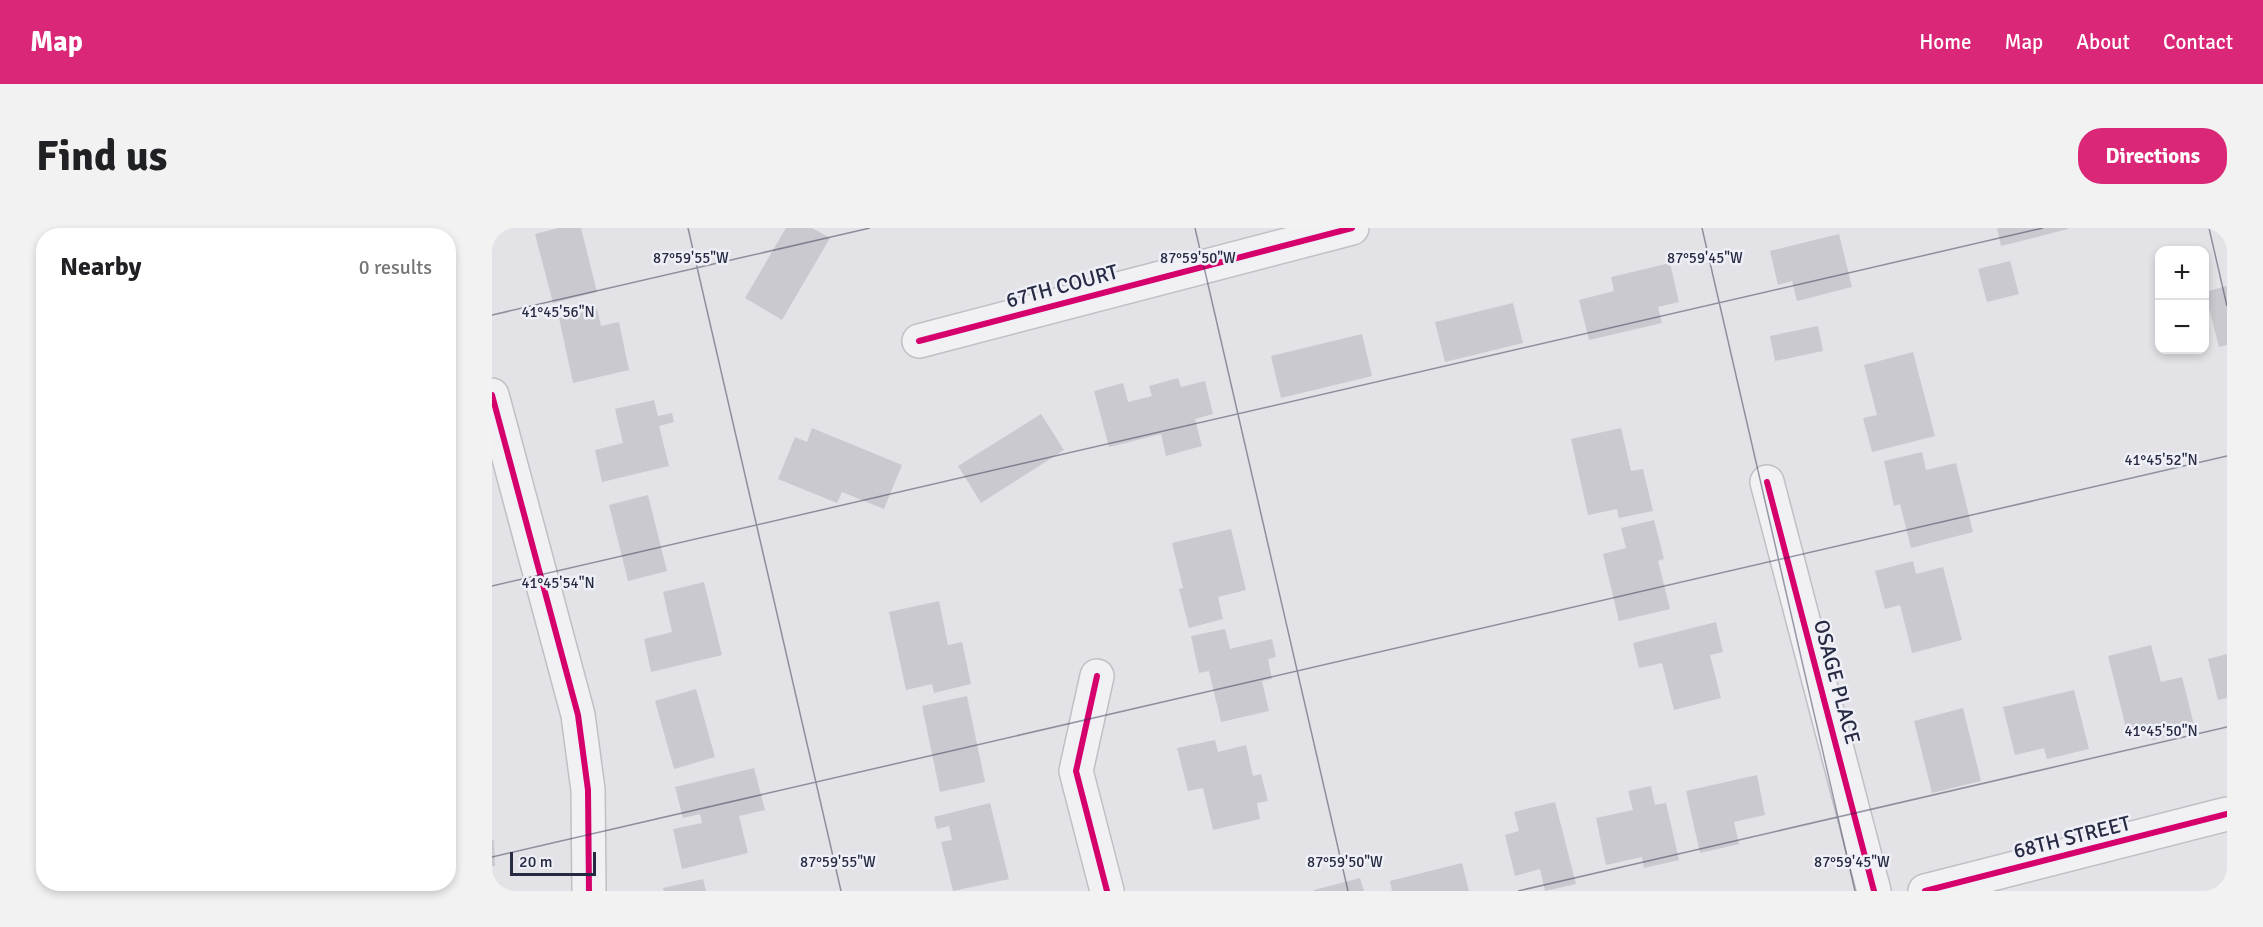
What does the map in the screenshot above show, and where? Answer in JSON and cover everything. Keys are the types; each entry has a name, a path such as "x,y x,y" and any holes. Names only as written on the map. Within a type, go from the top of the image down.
{"street":[{"name":"67TH COURT","path":"919,341 1352,228"},
{"path":"492,395 578,715 588,790 589,891"},
{"name":"OSAGE PLACE","path":"1767,482 1875,891"},
{"path":"1096,676 1076,771 1107,891"},
{"name":"68TH STREET","path":"1925,891 2227,814"}],"building":[{"path":"558,228 581,228 597,292 553,303 535,234"},
{"path":"786,228 812,228 830,238 782,320 745,298"},
{"path":"1997,228 2068,228 2068,229 2001,246"},
{"path":"1839,234 1852,287 1797,301 1792,281 1778,285 1770,251"},
{"path":"2010,261 2019,294 1987,302 1978,269"},
{"path":"1670,263 1679,302 1658,307 1662,323 1589,340 1579,300 1614,291 1611,277"},
{"path":"2227,286 2227,345 2219,347 2209,308 2209,291"},
{"path":"1513,303 1523,343 1445,362 1435,322"},
{"path":"597,309 601,326 619,322 629,370 573,383 559,318"},
{"path":"1818,326 1823,351 1775,361 1770,336"},
{"path":"1362,334 1372,376 1281,398 1271,356"},
{"path":"1913,352 1935,436 1872,452 1863,418 1877,415 1864,365"},
{"path":"1178,378 1181,387 1205,381 1213,414 1195,419 1202,446 1166,456 1161,434 1109,447 1094,391 1123,383 1128,402 1152,396 1149,386"},
{"path":"654,400 658,416 672,413 674,422 659,426 669,466 602,482 595,450 623,443 615,409"},
{"path":"1041,414 1064,450 981,503 958,466"},
{"path":"812,428 902,465 884,509 842,492 837,503 778,479 795,437 807,442"},
{"path":"1621,428 1631,471 1643,469 1653,511 1619,518 1617,509 1588,515 1571,439"},
{"path":"1922,452 1926,470 1956,463 1973,532 1911,548 1900,504 1894,506 1884,461"},
{"path":"648,495 667,571 628,581 609,505"},
{"path":"1654,520 1664,559 1658,561 1670,609 1619,621 1603,554 1626,548 1621,528"},
{"path":"1231,529 1246,590 1218,597 1223,619 1189,628 1179,589 1183,588 1172,543"},
{"path":"1913,561 1916,574 1943,567 1962,640 1912,653 1900,605 1885,609 1875,571"},
{"path":"704,582 722,655 651,672 644,639 672,632 663,592"},
{"path":"939,601 948,645 962,642 971,684 934,693 932,684 906,690 889,612"},
{"path":"1716,622 1723,652 1710,655 1721,698 1674,710 1662,663 1639,668 1633,643"},
{"path":"1225,629 1230,649 1272,639 1276,657 1268,659 1272,679 1262,681 1269,711 1221,722 1209,671 1199,673 1191,636"},
{"path":"2151,645 2161,682 2182,677 2195,729 2152,740 2150,730 2128,736 2108,656"},
{"path":"2227,654 2227,698 2218,700 2208,659"},
{"path":"696,689 715,757 674,769 655,701"},
{"path":"2074,690 2089,749 2047,759 2044,748 2015,755 2003,707"},
{"path":"967,696 985,782 940,792 922,706"},
{"path":"1963,708 1981,781 1932,793 1914,721"},
{"path":"1215,740 1218,752 1246,745 1253,776 1261,774 1268,801 1257,803 1260,819 1213,830 1203,788 1188,791 1177,748"},
{"path":"754,768 765,810 739,816 748,853 682,869 673,829 702,823 700,814 683,818 675,787"},
{"path":"1757,775 1765,815 1734,822 1739,844 1700,853 1686,791"},
{"path":"1651,786 1655,805 1666,803 1679,860 1644,868 1642,857 1606,865 1596,818 1633,810 1628,791"},
{"path":"1555,802 1576,884 1545,891 1540,869 1515,876 1505,835 1519,831 1514,812"},
{"path":"990,803 1009,879 953,891 941,842 952,840 949,826 937,829 934,817"},
{"path":"492,840 494,840 495,866 492,866"},
{"path":"1462,863 1469,891 1392,891 1390,881"},
{"path":"1360,878 1364,891 1314,891 1314,890"},
{"path":"703,879 706,891 664,891 663,888"}],"cycle path":[{"path":"919,341 1352,228"},
{"path":"492,395 578,715 588,790 589,891"},
{"path":"1767,482 1874,891"},
{"path":"1097,676 1076,771 1107,891"},
{"path":"1925,891 2227,814"}]}
